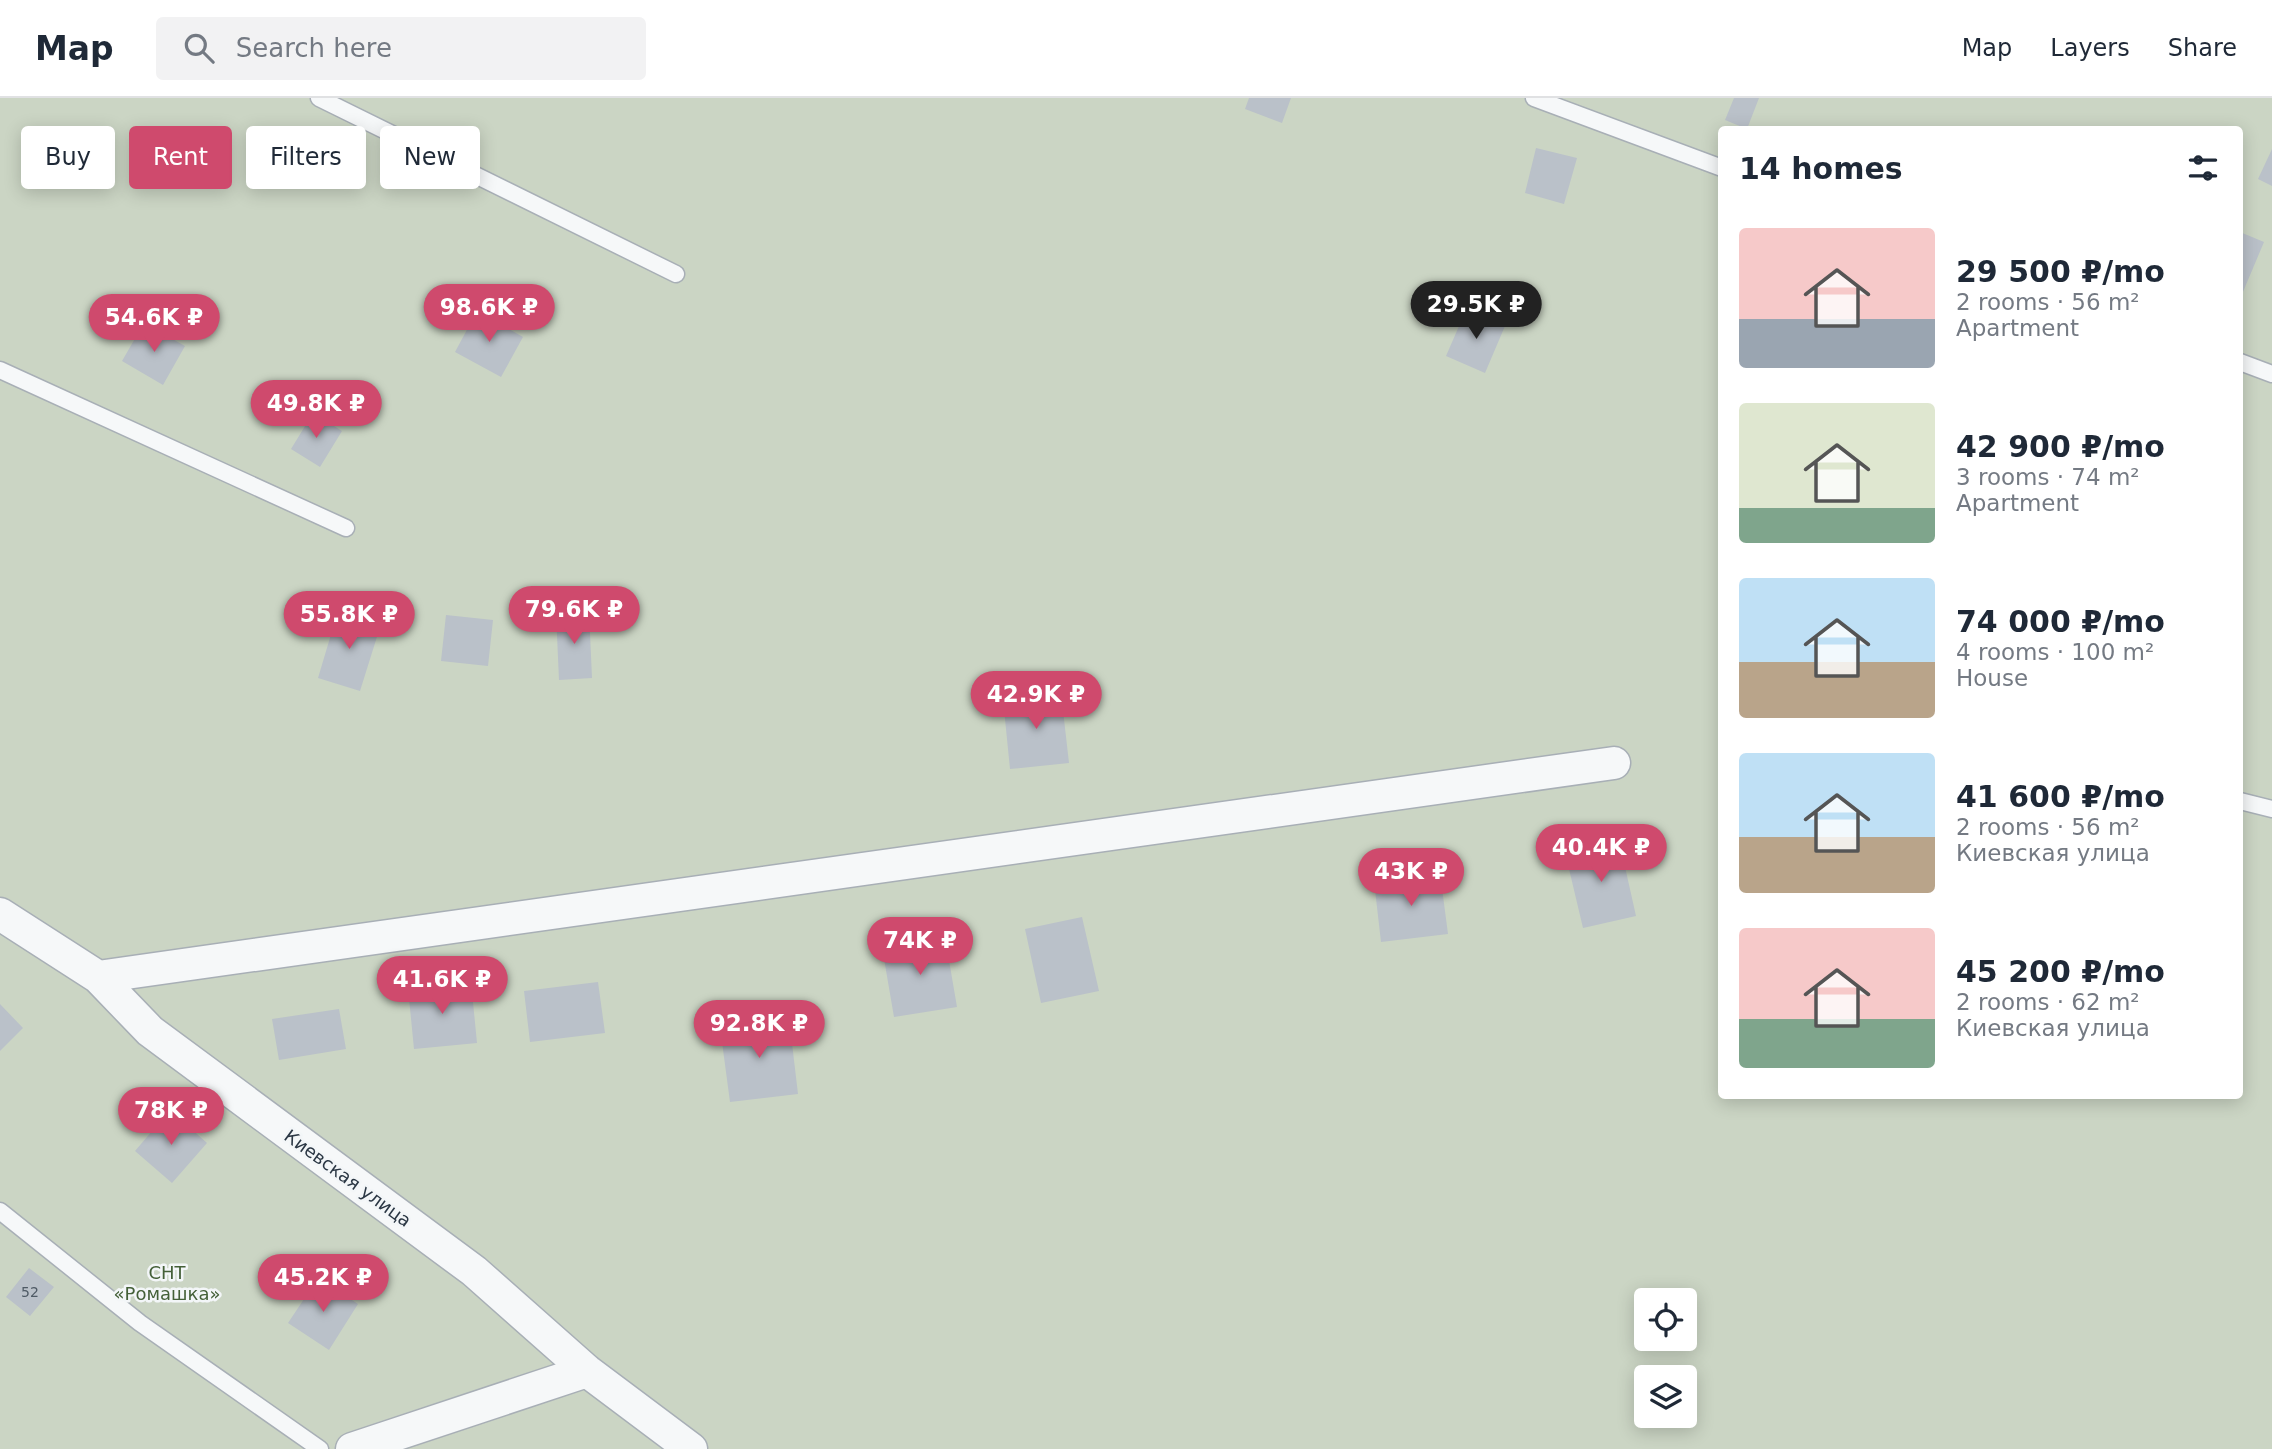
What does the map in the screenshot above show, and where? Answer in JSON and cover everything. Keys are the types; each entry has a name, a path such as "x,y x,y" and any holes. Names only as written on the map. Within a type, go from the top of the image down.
{"street":[{"path":"98,977 1614,763"},
{"name":"Киевская улица","path":"0,914 98,977 150,1031 474,1271 587,1371 691,1449"},
{"path":"352,1449 587,1371"}],"lane":[{"path":"319,98 676,274"},
{"path":"1534,98 1718,167"},
{"path":"2243,363 2272,374"},
{"path":"0,370 346,528"},
{"path":"2243,802 2272,809"},
{"path":"0,1211 140,1323 320,1449"}],"green space":[{"name":"СНТ «Ромашка»","path":"0,98 2272,98 2272,1449 0,1449"}],"building":[{"path":"1249,98 1291,98 1282,123 1245,109"},
{"path":"1734,98 1759,98 1748,126 1740,126 1725,120"},
{"path":"1536,148 1577,158 1564,204 1525,193"},
{"path":"2272,149 2272,186 2258,179"},
{"path":"2243,233 2264,242 2243,292"},
{"path":"1466,310 1505,326 1485,373 1446,356"},
{"path":"477,311 523,337 501,377 455,352"},
{"path":"144,323 185,346 163,385 122,361"},
{"path":"313,413 342,431 320,467 291,449"},
{"path":"338,611 381,624 360,691 318,678"},
{"path":"589,611 592,678 559,680 556,613"},
{"path":"446,615 493,620 488,666 441,661"},
{"path":"1061,693 1069,763 1010,769 1003,699"},
{"path":"1619,840 1636,916 1583,928 1565,852"},
{"path":"1440,873 1448,934 1381,942 1374,881"},
{"path":"1082,917 1099,991 1041,1003 1025,929"},
{"path":"945,937 957,1007 894,1017 882,947"},
{"path":"471,982 477,1043 414,1049 408,988"},
{"path":"598,982 605,1033 530,1042 524,991"},
{"path":"0,1004 23,1028 0,1051"},
{"path":"339,1009 346,1049 279,1060 272,1019"},
{"path":"789,1018 798,1094 730,1102 720,1027"},
{"path":"170,1110 207,1143 172,1183 135,1151"},
{"path":"29,1268 54,1287 30,1316 6,1297"},
{"path":"318,1278 358,1304 329,1350 288,1323"}]}
